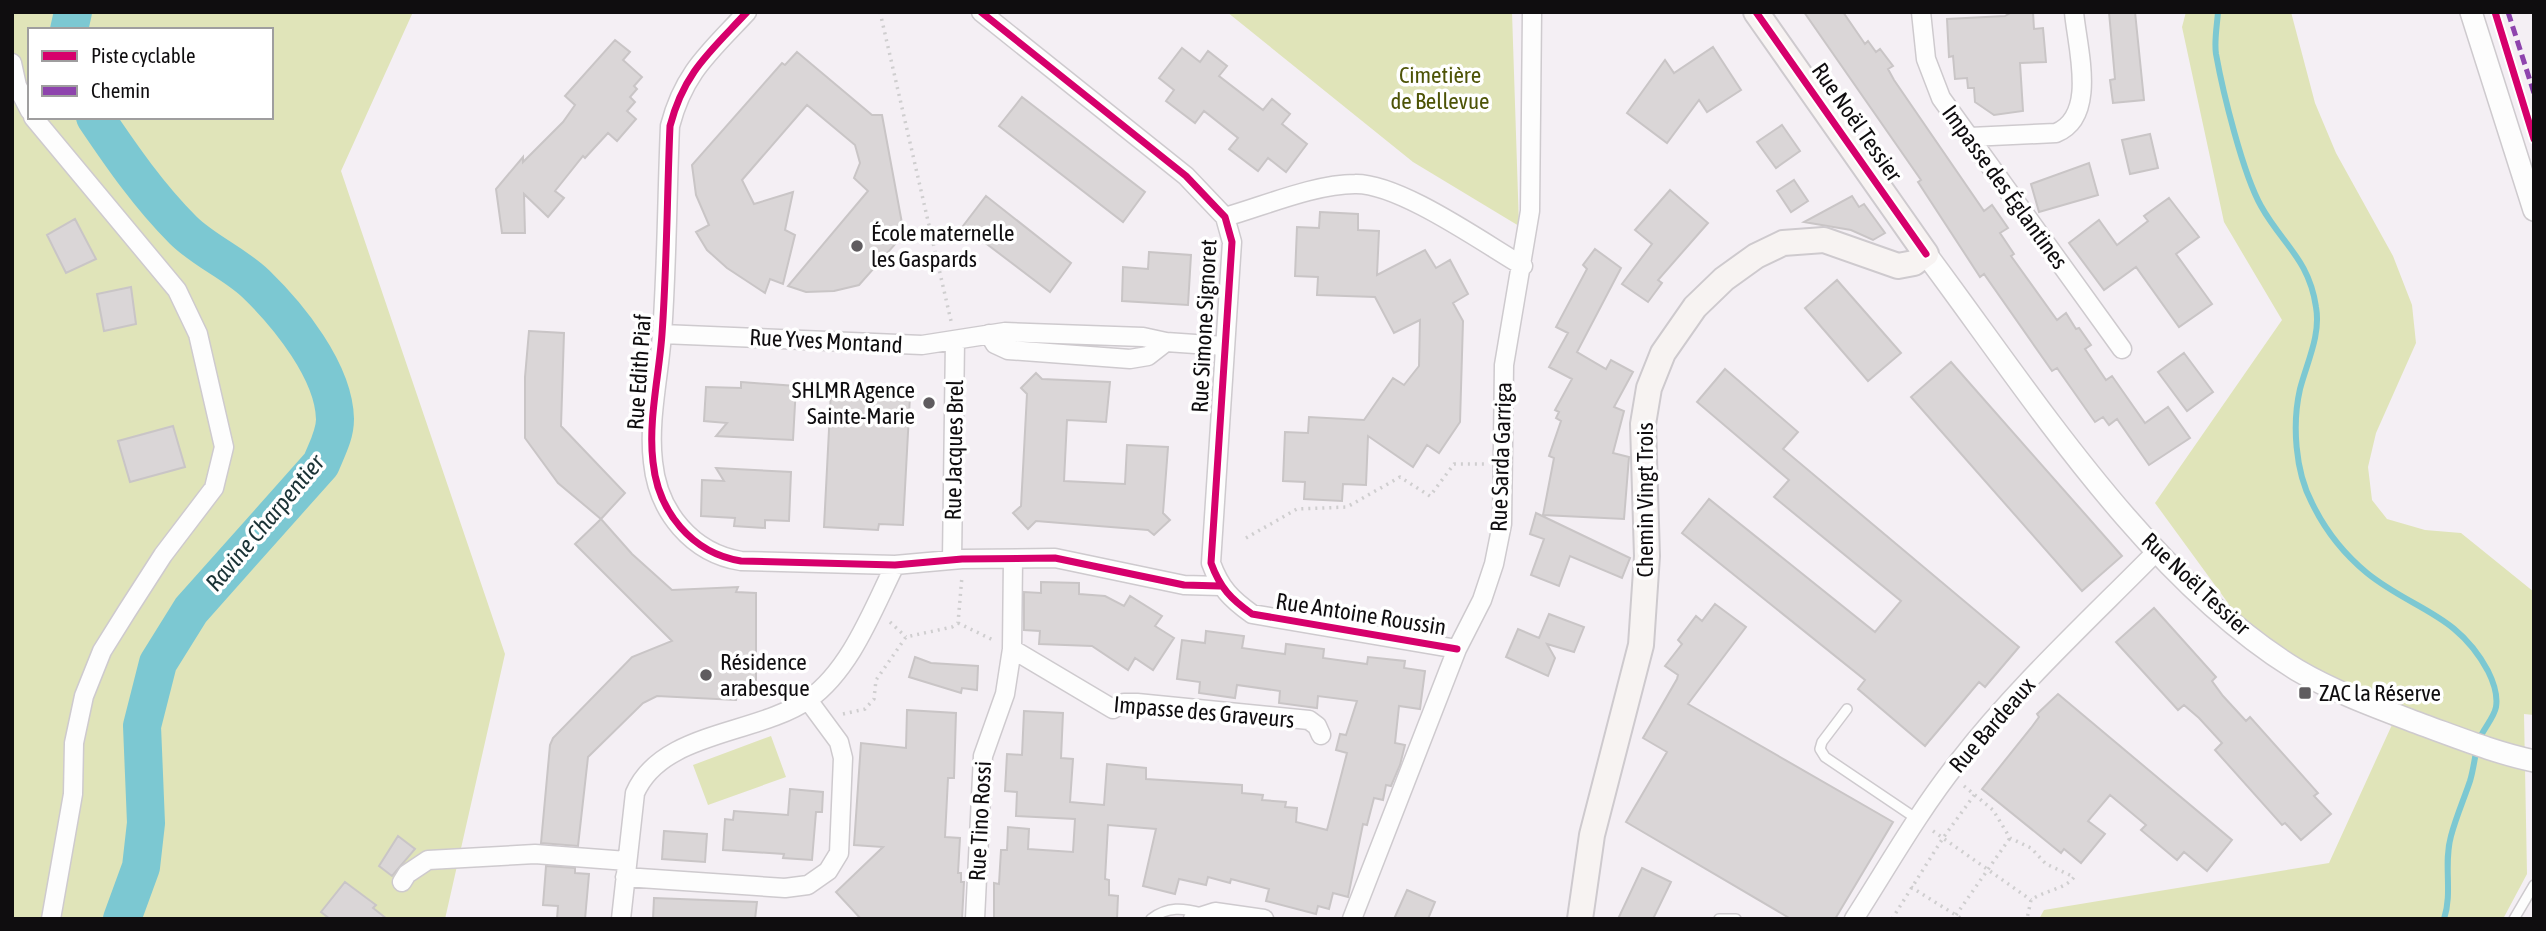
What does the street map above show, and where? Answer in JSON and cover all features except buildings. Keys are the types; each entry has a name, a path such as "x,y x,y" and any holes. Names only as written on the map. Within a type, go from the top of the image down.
{"main road":[{"name":"Rue Noël Tessier","path":"1756,12 1926,254"},
{"name":"Chemin Vingt Trois","path":"1580,919 1592,835 1640,645 1647,556 1643,424 1649,388 1662,353 1695,307 1724,279 1756,256 1783,243 1824,240 1898,266 1914,262 1926,254"}],"street":[{"name":"Rue Edith Piaf","path":"747,12 694,68 678,96 670,126 662,334 653,462 662,496 675,522 695,544 718,558 895,565"},
{"name":"Rue Simone Signoret","path":"981,12 1186,176 1225,218 1232,242 1211,563 1220,586"},
{"name":"Rue Sarda Garriga","path":"1352,919 1457,649 1482,600 1494,564 1502,524 1504,365 1523,266 1530,211 1532,12"},
{"name":"Impasse des Églantines","path":"1921,12 1931,78 1941,98 2122,348"},
{"path":"1970,137 2056,133 2067,128 2075,119 2081,91 2074,12"},
{"path":"2471,12 2534,210"},
{"path":"12,63 17,86 28,107"},
{"path":"35,119 177,290 198,334 224,447 214,488 163,555 102,651 85,696 74,743 73,794 51,919"},
{"path":"1225,218 1337,185 1358,184 1407,199 1523,266"},
{"name":"Rue Noël Tessier","path":"1926,254 2072,449 2157,551 2217,610 2300,671 2372,705 2456,737 2527,759"},
{"name":"Rue Yves Montand","path":"662,334 922,345 1006,332 1143,337 1166,342 1224,345"},
{"name":"Rue Jacques Brel","path":"955,340 957,560"},
{"name":"Rue Bardeaux","path":"1854,919 1917,819 1958,761 2066,641 2157,551"},
{"path":"621,919 635,793 652,766 664,756 808,700 841,665 895,565 957,560 1055,558 1184,585 1220,586"},
{"name":"Rue Tino Rossi","path":"975,919 983,756 1005,694 1012,649 1013,559"},
{"name":"Rue Antoine Roussin","path":"1220,586 1232,600 1252,614 1457,649"},
{"name":"Impasse des Graveurs","path":"1012,649 1113,709 1124,703 1137,703 1309,720 1317,726 1321,734"},
{"path":"402,882 407,874 429,860 535,854 626,869 785,888 808,886 828,871 839,853 842,758 839,742 808,700"},
{"path":"1198,916 1264,919"}],"lane":[{"path":"1847,709 1822,742 1820,749 1825,757 1917,819"},
{"path":"2514,919 2534,885"},
{"path":"1151,919 1166,910 1182,908 1198,916"},
{"path":"1719,919 1736,919"}],"path":[{"path":"880,12 955,340"},
{"path":"1246,538 1297,509 1347,507 1400,477 1430,496 1454,464 1503,466"},
{"path":"957,560 958,623"},
{"path":"958,623 1012,649"},
{"path":"820,714 851,714 865,709 873,699 876,680 906,637 952,627 958,623"},
{"path":"1892,919 1975,793 1993,810 2010,838 2031,848 2046,864 2074,877 2068,884 2041,892 2031,900 2027,919"},
{"path":"1917,819 2031,900"},
{"path":"1955,915 2010,838"},
{"path":"1911,887 1962,919"}],"green space":[{"path":"12,12 413,12 341,171 505,654 445,919 12,919"},
{"name":"Cimetière de Bellevue","path":"1227,12 1512,12 1519,226 1413,162"},
{"path":"2186,12 2291,12 2315,103 2336,153 2393,256 2412,305 2416,343 2376,433 2368,467 2372,500 2387,519 2425,530 2461,533 2534,592 2534,715 2524,714 2527,874 2503,919 2039,919 2044,910 2329,863 2396,716 2255,640 2155,503 2282,320 2224,222 2182,27"},
{"path":"771,736 786,777 708,805 693,765"}],"waterway":[{"name":"Ravine Charpentier","path":"69,28 73,12"},
{"path":"2218,12 2216,54 2247,174 2261,206 2301,264 2316,307 2317,328 2300,389 2296,417 2299,462 2306,490 2323,523 2351,558 2384,585 2433,614 2462,636 2476,652 2495,688 2495,711 2479,740 2470,781 2451,836 2448,899 2444,919"},
{"name":"Ravine Charpentier","path":"96,119 136,176 171,217 191,237 256,284 282,311 318,363 333,401 335,419 332,436 321,464 191,610 158,663 142,726 146,823 141,867 122,919"}],"marked path":[{"path":"2508,12 2534,93"}],"cycle path":[{"path":"747,12 710,51 691,77 670,126 664,308 652,446 656,480 670,513 680,527 707,549 741,561 895,565 962,559 1055,558 1184,585 1220,586"},
{"path":"981,12 1186,176 1225,217 1232,242 1211,563 1222,586 1252,614 1457,649"},
{"path":"1756,12 1926,254"},
{"path":"2495,12 2534,139"}],"place":[{"name":"École maternelle les Gaspards","path":"857,246"},
{"name":"SHLMR Agence Sainte-Marie","path":"929,403"},
{"name":"Résidence arabesque","path":"706,675"},
{"name":"ZAC la Réserve","path":"2305,693"}]}
